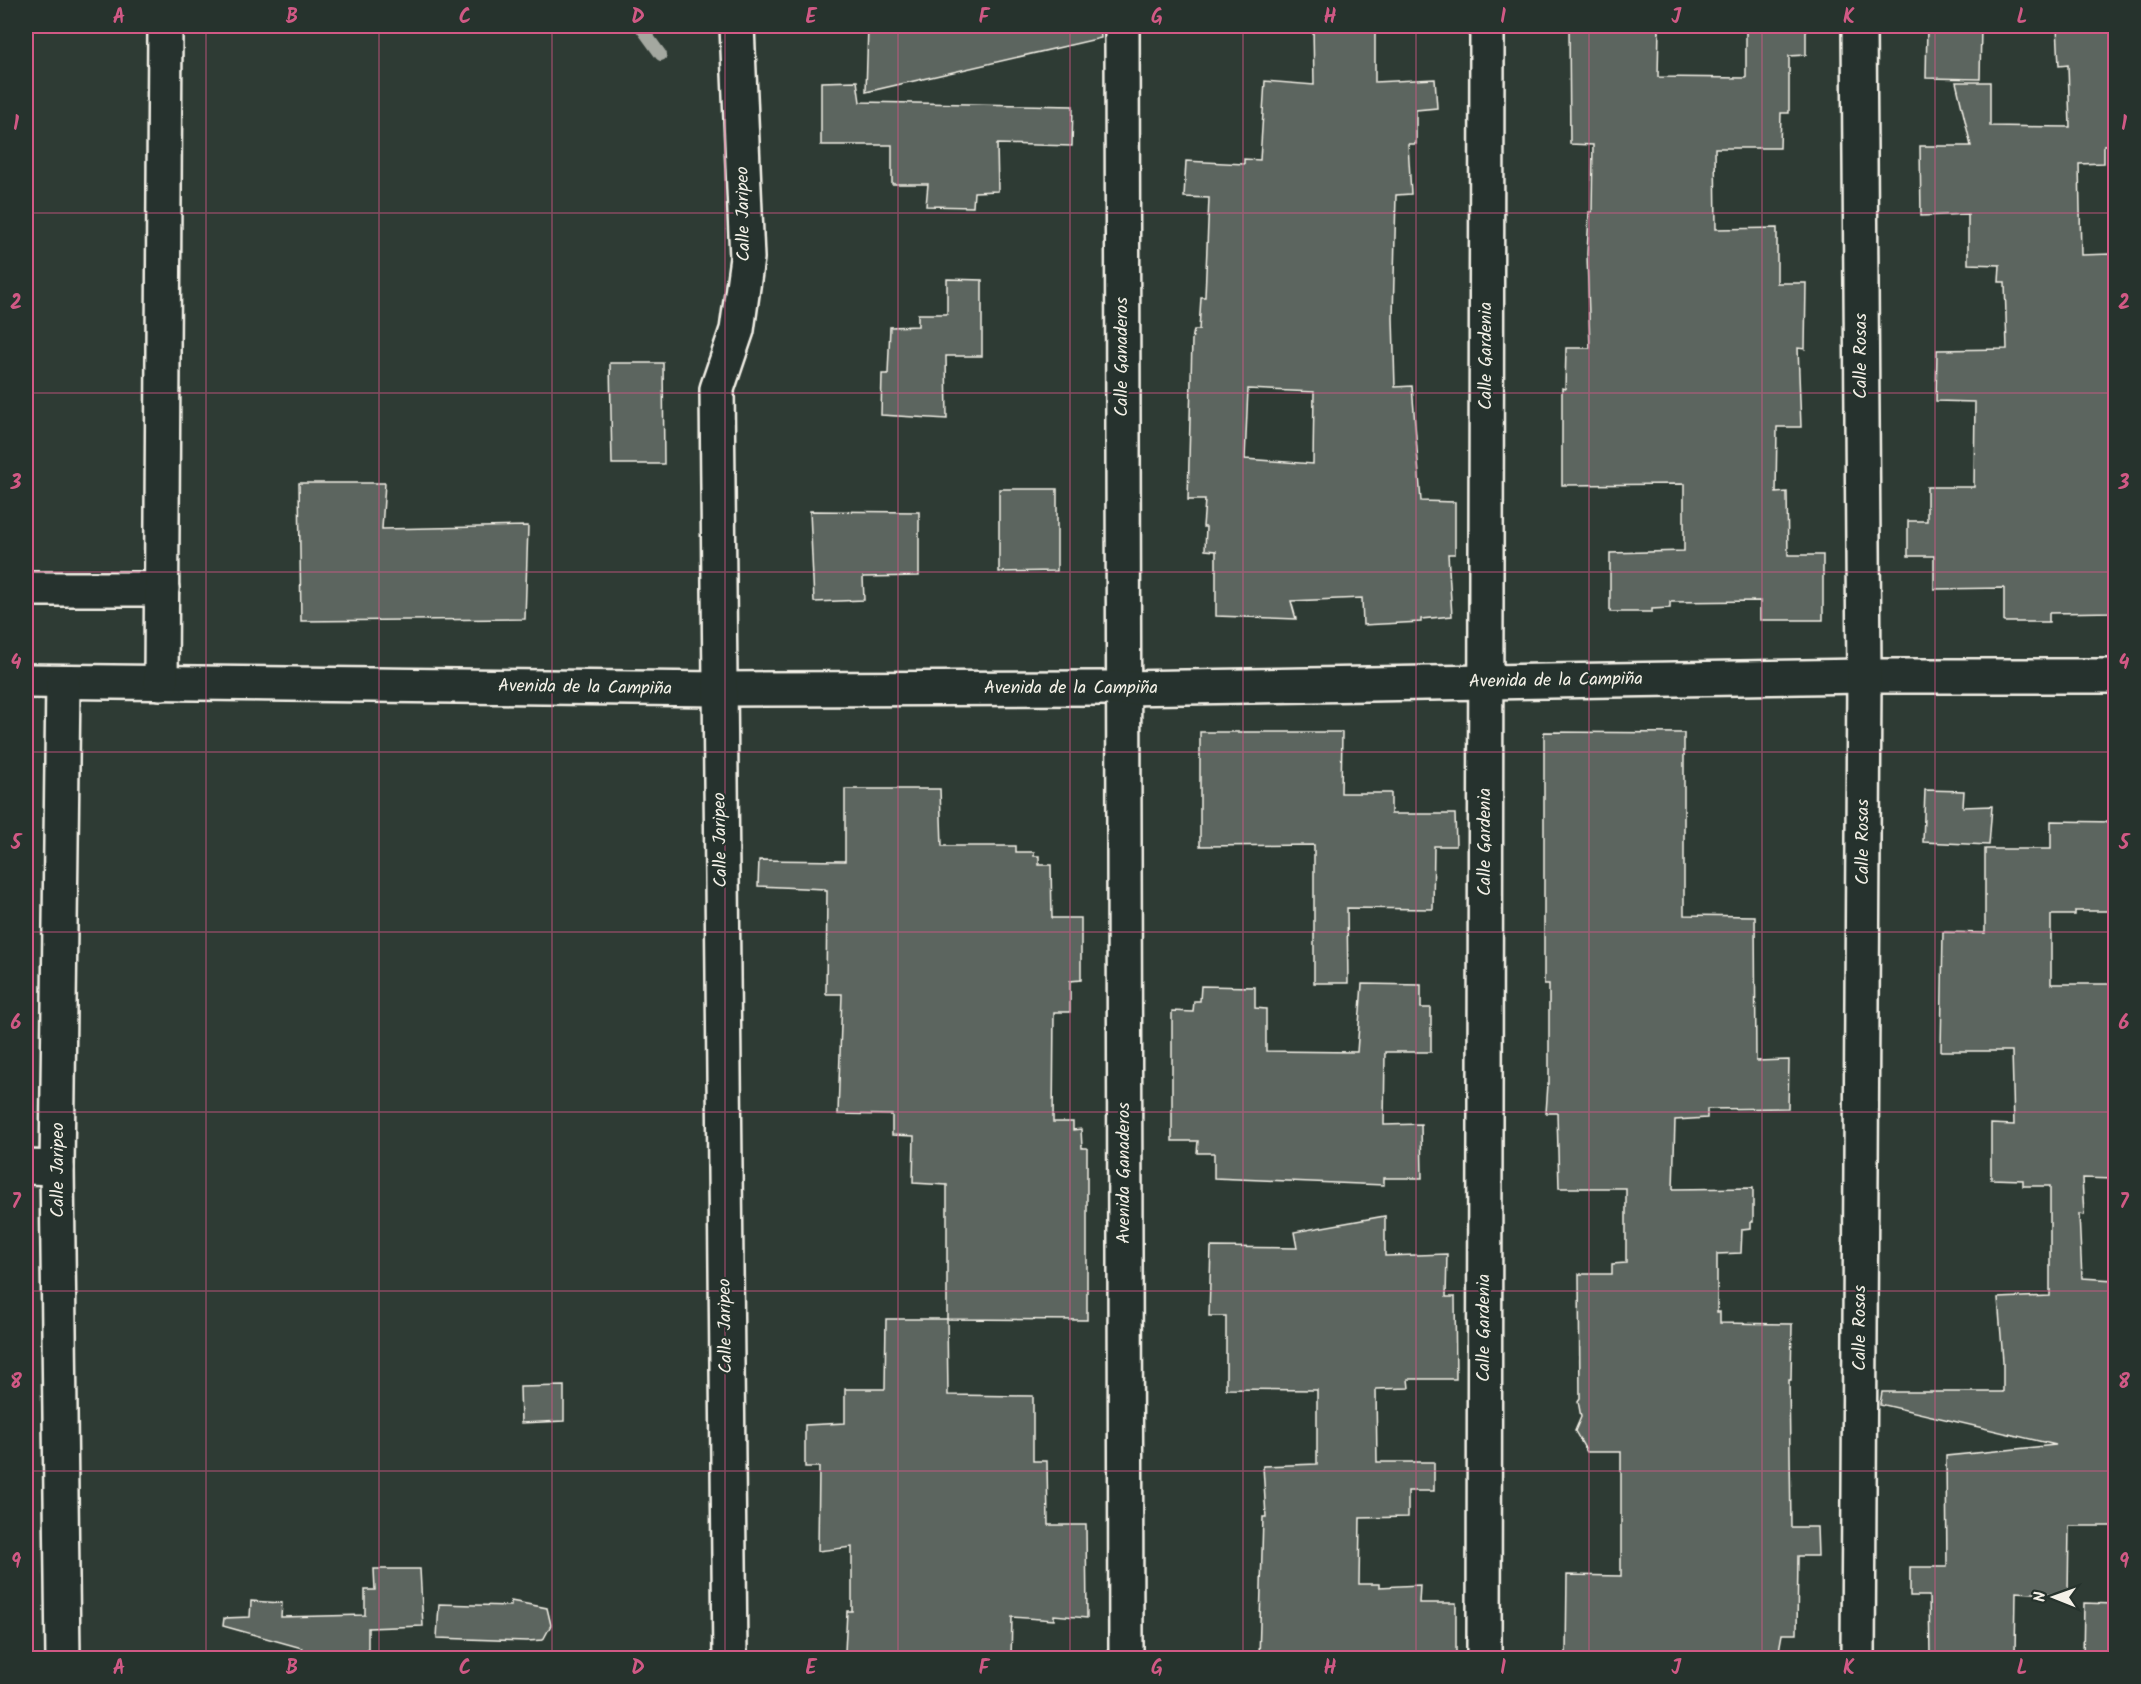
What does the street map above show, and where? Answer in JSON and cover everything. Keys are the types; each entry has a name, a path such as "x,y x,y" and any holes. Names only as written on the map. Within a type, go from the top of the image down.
{"street":[{"path":"161,683 165,26"},
{"name":"Calle Jaripeo","path":"730,1659 717,389 737,330 747,258 737,26"},
{"name":"Calle Ganaderos","path":"1122,26 1122,688"},
{"name":"Calle Gardenia","path":"1484,1659 1487,26"},
{"name":"Calle Rosas","path":"1858,1659 1864,676 1859,26"},
{"path":"26,589 162,589"},
{"name":"Avenida de la Campiña","path":"26,681 719,689 1122,688 1864,676 2115,676"},
{"name":"Calle Jaripeo","path":"63,682 41,1168 63,1659"},
{"name":"Avenida Ganaderos","path":"1122,688 1126,1659"}],"building":[{"path":"868,26 1100,26 1101,38 866,92"},
{"path":"1313,26 1375,26 1375,82 1435,79 1437,108 1416,110 1416,144 1408,144 1411,194 1396,195 1393,318 1395,387 1412,386 1421,501 1455,502 1455,554 1448,554 1452,616 1421,619 1421,622 1363,625 1362,598 1291,601 1296,619 1216,616 1216,551 1205,550 1206,527 1203,527 1205,500 1188,500 1192,340 1194,330 1199,330 1201,297 1205,297 1209,198 1184,197 1186,161 1244,164 1244,159 1260,160 1265,81 1314,85","holes":["1248,389 1314,392 1313,464 1245,459"]},
{"path":"1569,26 1659,26 1658,77 1746,78 1746,26 1806,26 1806,55 1789,56 1789,113 1781,113 1780,148 1715,148 1716,229 1777,228 1777,283 1806,283 1805,349 1798,348 1801,427 1777,427 1776,493 1787,492 1788,555 1823,555 1823,620 1760,620 1760,601 1670,602 1670,608 1652,609 1652,612 1610,612 1610,553 1684,551 1684,484 1562,485 1562,388 1565,389 1566,348 1590,348 1587,254 1589,212 1592,212 1593,145 1570,144"},
{"path":"1927,26 1981,26 1980,79 1926,78"},
{"path":"2057,26 2115,26 2115,145 2104,145 2104,163 2079,164 2081,255 2111,254 2111,284 2115,284 2115,612 2049,613 2049,622 2004,622 2004,588 1934,589 1934,556 1908,556 1908,521 1927,521 1927,487 1974,487 1975,402 1936,401 1937,350 2007,349 2005,282 1999,282 2000,265 1968,264 1968,214 1921,216 1920,146 1971,146 1956,82 1990,82 1990,126 2070,127 2068,65 2059,66"},
{"path":"857,81 860,102 1073,106 1072,146 997,144 998,191 974,192 973,207 926,206 928,184 892,184 892,145 821,145 821,82"},
{"path":"947,279 982,280 982,356 946,356 947,419 881,415 882,374 888,374 890,327 918,326 918,314 947,314"},
{"path":"610,363 663,363 664,464 612,464"},
{"path":"299,483 385,483 382,529 528,526 525,619 301,621"},
{"path":"999,489 1057,489 1057,571 999,572"},
{"path":"810,511 919,512 919,576 863,577 864,600 814,602"},
{"path":"1200,732 1342,732 1341,793 1391,793 1391,814 1455,814 1456,846 1434,846 1433,909 1347,908 1348,983 1314,983 1314,845 1200,846"},
{"path":"1544,732 1684,733 1684,915 1755,916 1756,1061 1789,1060 1788,1108 1707,1109 1707,1118 1675,1120 1673,1189 1753,1188 1753,1222 1751,1222 1751,1228 1742,1229 1741,1253 1717,1254 1717,1312 1720,1312 1720,1323 1792,1324 1791,1380 1789,1380 1791,1527 1817,1527 1818,1556 1798,1556 1797,1634 1782,1634 1778,1656 1684,1655 1684,1659 1648,1659 1648,1656 1566,1656 1567,1575 1621,1576 1621,1452 1587,1452 1575,1431 1581,1417 1578,1401 1580,1398 1579,1274 1612,1274 1612,1264 1626,1263 1626,1188 1559,1188 1557,1113 1546,1113 1549,1084 1549,984 1544,984"},
{"path":"845,789 940,789 942,846 1016,846 1016,852 1034,852 1034,856 1039,856 1039,865 1051,865 1052,918 1081,918 1081,980 1070,981 1070,1012 1054,1012 1053,1122 1073,1122 1073,1130 1081,1129 1082,1148 1087,1148 1087,1320 947,1319 947,1185 913,1183 914,1136 892,1135 892,1115 838,1114 842,994 826,994 827,891 825,889 758,886 759,860 845,861"},
{"path":"1925,790 1964,791 1963,807 1992,806 1989,845 1923,842"},
{"path":"2051,821 2115,822 2115,911 2075,911 2075,915 2051,915 2051,984 2115,984 2115,1179 2082,1178 2084,1215 2079,1214 2082,1278 2114,1280 2115,1526 2069,1526 2068,1595 2016,1592 2015,1654 1930,1655 1929,1596 1910,1596 1910,1567 1947,1567 1946,1456 2056,1445 1880,1404 1882,1392 2003,1392 1998,1298 2050,1296 2050,1186 2023,1186 2023,1180 1991,1179 1991,1124 2014,1125 2012,1051 1941,1051 1943,932 1985,933 1985,849 2051,849"},
{"path":"1362,984 1421,985 1421,1008 1431,1008 1431,1052 1385,1052 1384,1125 1421,1124 1422,1178 1384,1178 1384,1185 1214,1178 1214,1153 1197,1153 1198,1141 1172,1141 1172,1011 1193,1012 1194,1001 1200,1001 1201,986 1255,987 1255,1008 1266,1009 1266,1051 1357,1052"},
{"path":"1385,1216 1385,1256 1447,1254 1446,1297 1455,1297 1456,1379 1408,1379 1409,1388 1376,1389 1377,1462 1434,1462 1434,1491 1408,1491 1408,1517 1360,1518 1359,1584 1379,1584 1379,1587 1420,1585 1419,1603 1456,1603 1456,1658 1259,1659 1263,1517 1266,1517 1263,1466 1317,1464 1317,1390 1226,1389 1226,1316 1209,1316 1211,1247 1297,1248 1294,1232"},
{"path":"886,1319 947,1319 948,1395 1033,1396 1033,1461 1047,1461 1048,1525 1086,1525 1087,1618 1054,1615 1054,1620 1012,1617 1011,1659 922,1659 922,1653 845,1652 847,1611 852,1611 852,1547 818,1551 819,1467 805,1467 805,1425 845,1423 845,1389 885,1389"},
{"path":"564,1386 564,1421 521,1423 520,1387"},
{"path":"374,1569 420,1569 423,1626 368,1628 368,1659 300,1659 302,1648 223,1626 224,1618 250,1617 251,1601 282,1603 281,1617 365,1615 365,1590 375,1590"},
{"path":"511,1601 547,1608 551,1625 543,1640 437,1638 439,1604 511,1606"},
{"path":"2084,1603 2115,1604 2115,1659 2083,1659"}],"waterway":[{"path":"640,26 661,55"}]}
